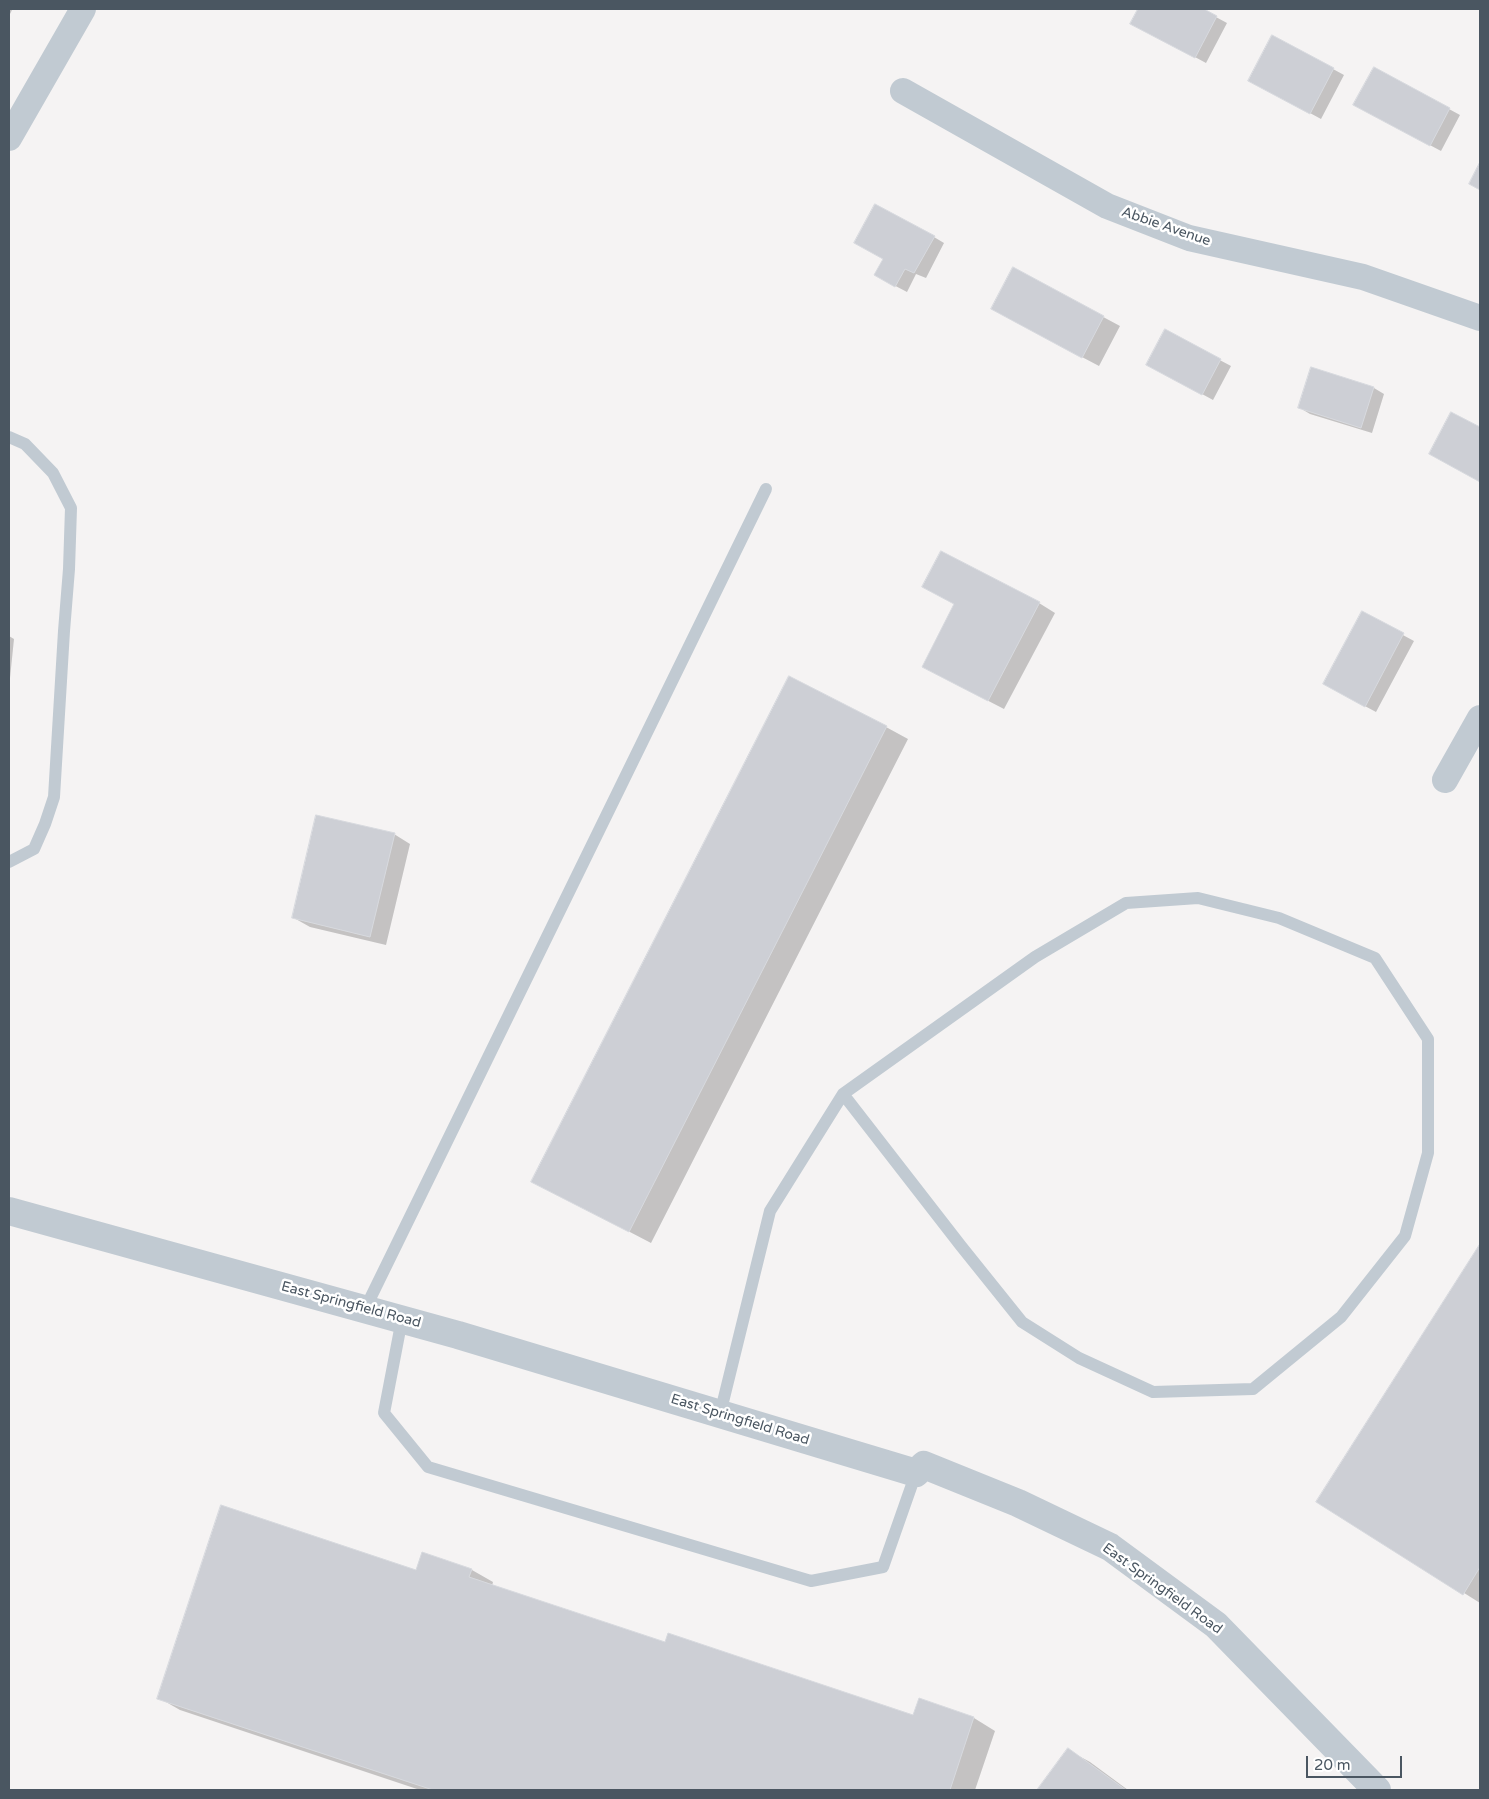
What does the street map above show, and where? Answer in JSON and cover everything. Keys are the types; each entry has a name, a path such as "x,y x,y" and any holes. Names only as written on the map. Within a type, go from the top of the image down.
{"street":[{"path":"9,138 83,9"},
{"name":"Abbie Avenue","path":"903,91 1107,206 1189,238 1363,276 1480,318"},
{"path":"1445,780 1480,718"},
{"name":"East Springfield Road","path":"9,1210 458,1334 916,1473 924,1465 1018,1503 1110,1547 1216,1626 1377,1790"}],"lane":[{"path":"9,437 25,444 53,473 71,508 69,570 54,797 34,849 9,862"},
{"path":"365,1309 766,489"},
{"path":"720,1414 770,1211 843,1094 1035,957 1126,903 1198,898 1279,918 1375,958 1428,1039 1428,1153 1405,1236 1341,1317 1253,1389 1153,1392 1079,1358 1022,1322 843,1094"},
{"path":"402,1319 384,1412 428,1467 456,1476 811,1581 883,1567 916,1473"}],"building":[{"path":"1138,9 1204,9 1217,16 1195,58 1130,24"},
{"path":"1272,35 1334,68 1310,114 1248,81"},
{"path":"1374,67 1450,108 1430,146 1353,105"},
{"path":"1480,162 1480,190 1469,184"},
{"path":"875,204 935,236 914,273 905,269 895,287 874,275 883,259 854,243"},
{"path":"1013,267 1104,316 1082,358 991,309"},
{"path":"1165,329 1221,359 1202,395 1146,365"},
{"path":"1311,367 1374,387 1361,428 1298,408"},
{"path":"1451,412 1480,427 1480,482 1429,454"},
{"path":"941,551 1040,602 988,701 922,667 954,604 922,587"},
{"path":"1362,611 1404,633 1365,707 1323,684"},
{"path":"789,676 887,726 629,1232 531,1182"},
{"path":"316,815 395,833 370,937 292,918"},
{"path":"1480,1244 1480,1567 1463,1595 1316,1502"},
{"path":"221,1505 416,1570 422,1552 472,1569 469,1577 665,1642 668,1633 913,1715 919,1698 974,1717 950,1790 433,1790 157,1699"},
{"path":"1068,1748 1126,1790 1037,1790"}]}
